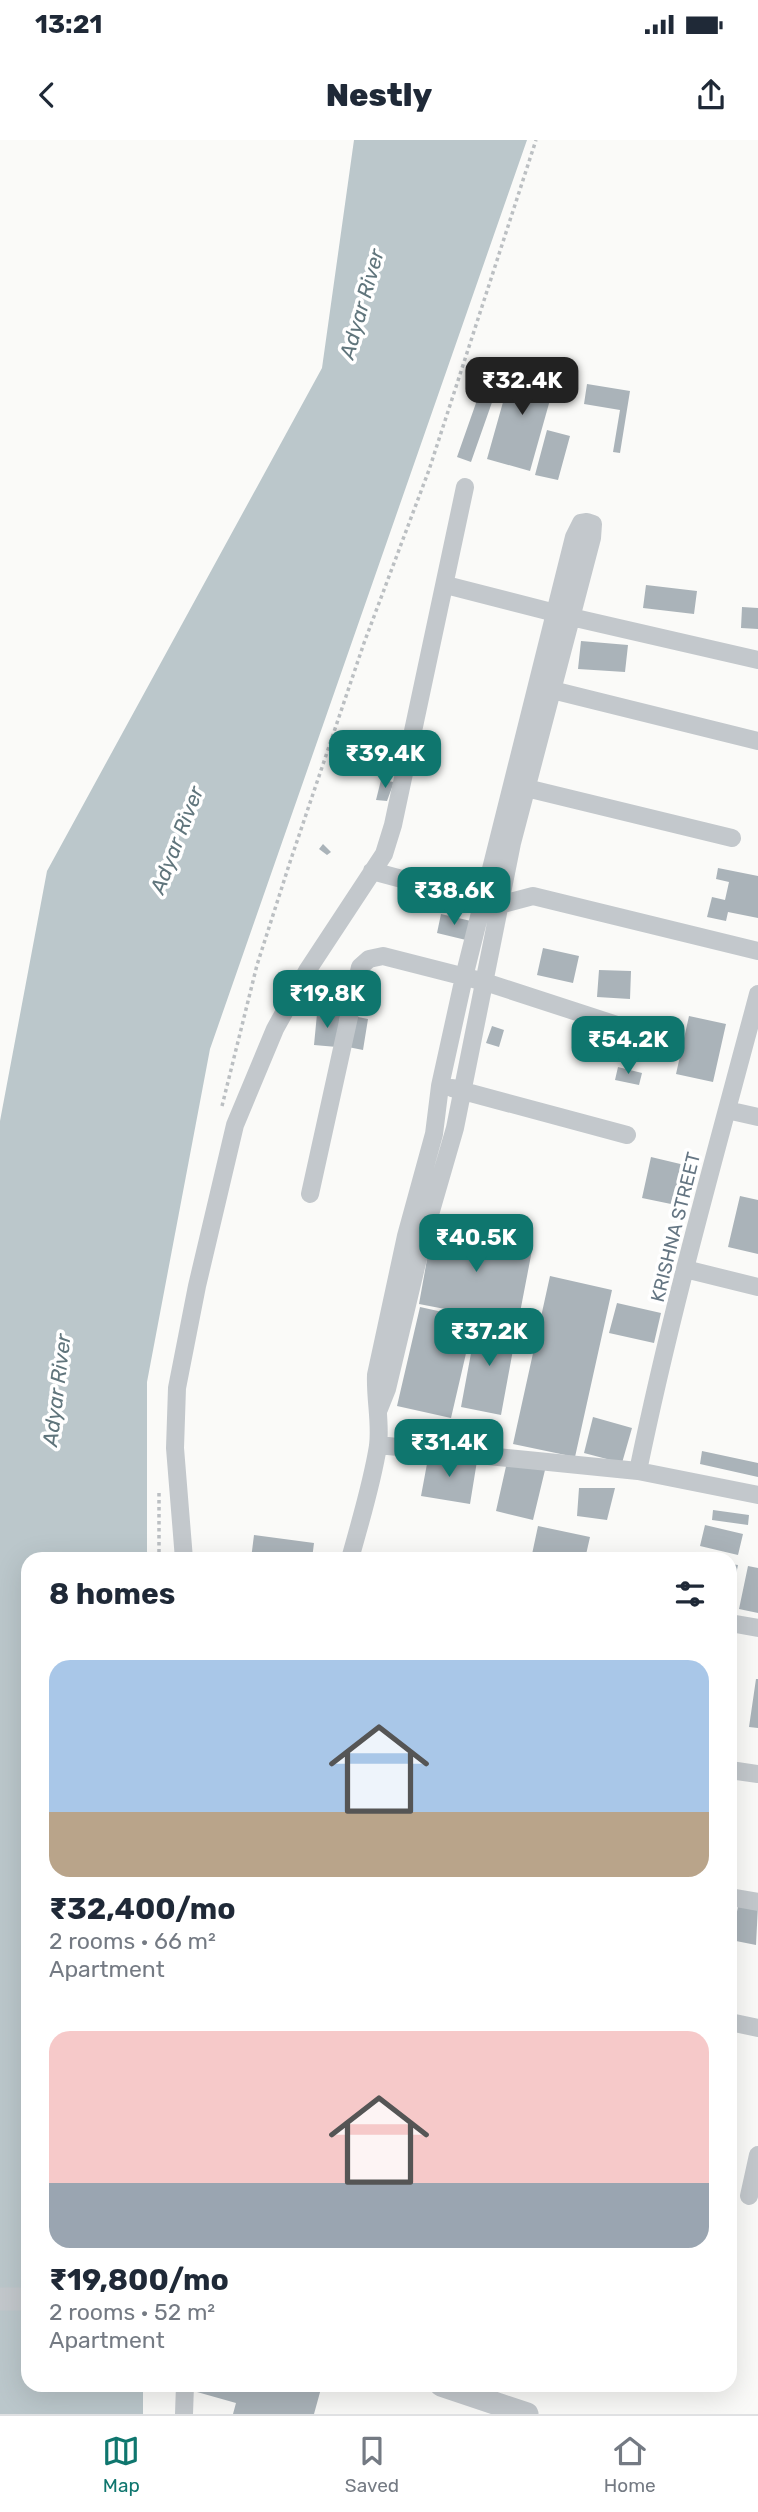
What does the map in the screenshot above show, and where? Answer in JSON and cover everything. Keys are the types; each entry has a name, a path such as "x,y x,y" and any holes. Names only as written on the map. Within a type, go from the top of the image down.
{"street":[{"path":"183,1552 175,1448 177,1388 197,1286 235,1125 275,1029 307,971 384,854 393,825 466,487"},
{"path":"446,585 758,660"},
{"path":"357,1552 378,1445 376,1375 414,1239 434,1134 440,1086 464,977 491,903 563,615"},
{"path":"544,688 758,741"},
{"path":"519,787 732,838"},
{"path":"372,871 491,903 533,897 758,951"},
{"path":"414,1239 449,1154 485,982 491,903"},
{"path":"310,1194 360,967 369,959 383,956 485,982 666,1041"},
{"name":"KRISHNA STREET","path":"638,1471 685,1269 758,994"},
{"path":"440,1086 463,1089 628,1136"},
{"path":"727,1110 758,1117"},
{"path":"685,1269 758,1287"},
{"path":"378,1445 638,1471 758,1495"},
{"path":"737,1624 758,1628"},
{"path":"737,1771 758,1774"},
{"path":"737,1898 758,1902"},
{"path":"737,2024 758,2028"},
{"path":"750,2196 758,2155"},
{"path":"0,2299 21,2299"},
{"path":"184,2414 185,2392"},
{"path":"462,2392 527,2414"}],"path":[{"path":"220,1116 257,965 290,862 364,643 429,470 536,140"},
{"path":"159,1482 159,1552"}],"water":[{"name":"Adyar River","path":"354,140 527,140 210,1049 147,1382 147,1552 21,1552 21,2392 143,2392 143,2414 0,2414 0,1121 47,871 322,368"}],"building":[{"path":"514,363 557,375 530,471 487,459"},
{"path":"489,366 503,371 471,462 457,457"},
{"path":"587,384 630,391 620,453 613,452 620,410 584,404"},
{"path":"547,430 570,436 558,480 535,475"},
{"path":"646,585 697,591 694,614 643,608"},
{"path":"742,607 758,608 758,629 741,628"},
{"path":"581,641 628,645 625,672 578,669"},
{"path":"381,780 394,782 387,801 376,800"},
{"path":"323,844 331,852 327,855 319,849"},
{"path":"718,868 758,876 758,918 728,912 726,921 707,917 712,897 725,900 729,882 716,879"},
{"path":"414,888 430,891 429,898 413,895"},
{"path":"441,914 471,921 466,940 437,933"},
{"path":"543,948 579,956 573,983 537,975"},
{"path":"599,970 631,971 630,999 597,997"},
{"path":"317,1014 340,1016 337,1047 314,1045"},
{"path":"353,1016 368,1019 363,1050 348,1047"},
{"path":"689,1016 726,1024 713,1082 676,1074"},
{"path":"492,1026 504,1030 499,1047 486,1043"},
{"path":"618,1067 642,1073 639,1085 615,1080"},
{"path":"651,1157 693,1167 686,1199 673,1196 671,1204 642,1198"},
{"path":"740,1196 758,1200 758,1254 728,1247"},
{"path":"433,1226 533,1245 518,1323 419,1304"},
{"path":"550,1276 612,1290 575,1457 513,1444"},
{"path":"617,1303 661,1313 654,1343 609,1333"},
{"path":"420,1307 474,1319 451,1418 397,1406"},
{"path":"477,1321 517,1328 501,1415 461,1407"},
{"path":"593,1417 632,1428 622,1463 584,1453"},
{"path":"702,1451 758,1463 758,1477 700,1464"},
{"path":"429,1453 477,1461 470,1504 421,1496"},
{"path":"507,1462 545,1470 533,1520 496,1511"},
{"path":"579,1488 615,1488 607,1520 577,1516"},
{"path":"713,1510 749,1515 748,1525 712,1520"},
{"path":"705,1525 743,1534 738,1555 737,1552 700,1546"},
{"path":"538,1526 590,1537 587,1552 532,1552"},
{"path":"254,1535 314,1543 313,1552 252,1552"},
{"path":"748,1566 758,1568 758,1613 739,1609"},
{"path":"758,1679 758,1728 749,1727"},
{"path":"739,1902 758,1905 756,1945 737,1941"},
{"path":"197,2392 320,2392 314,2414 233,2414 236,2403"}]}
